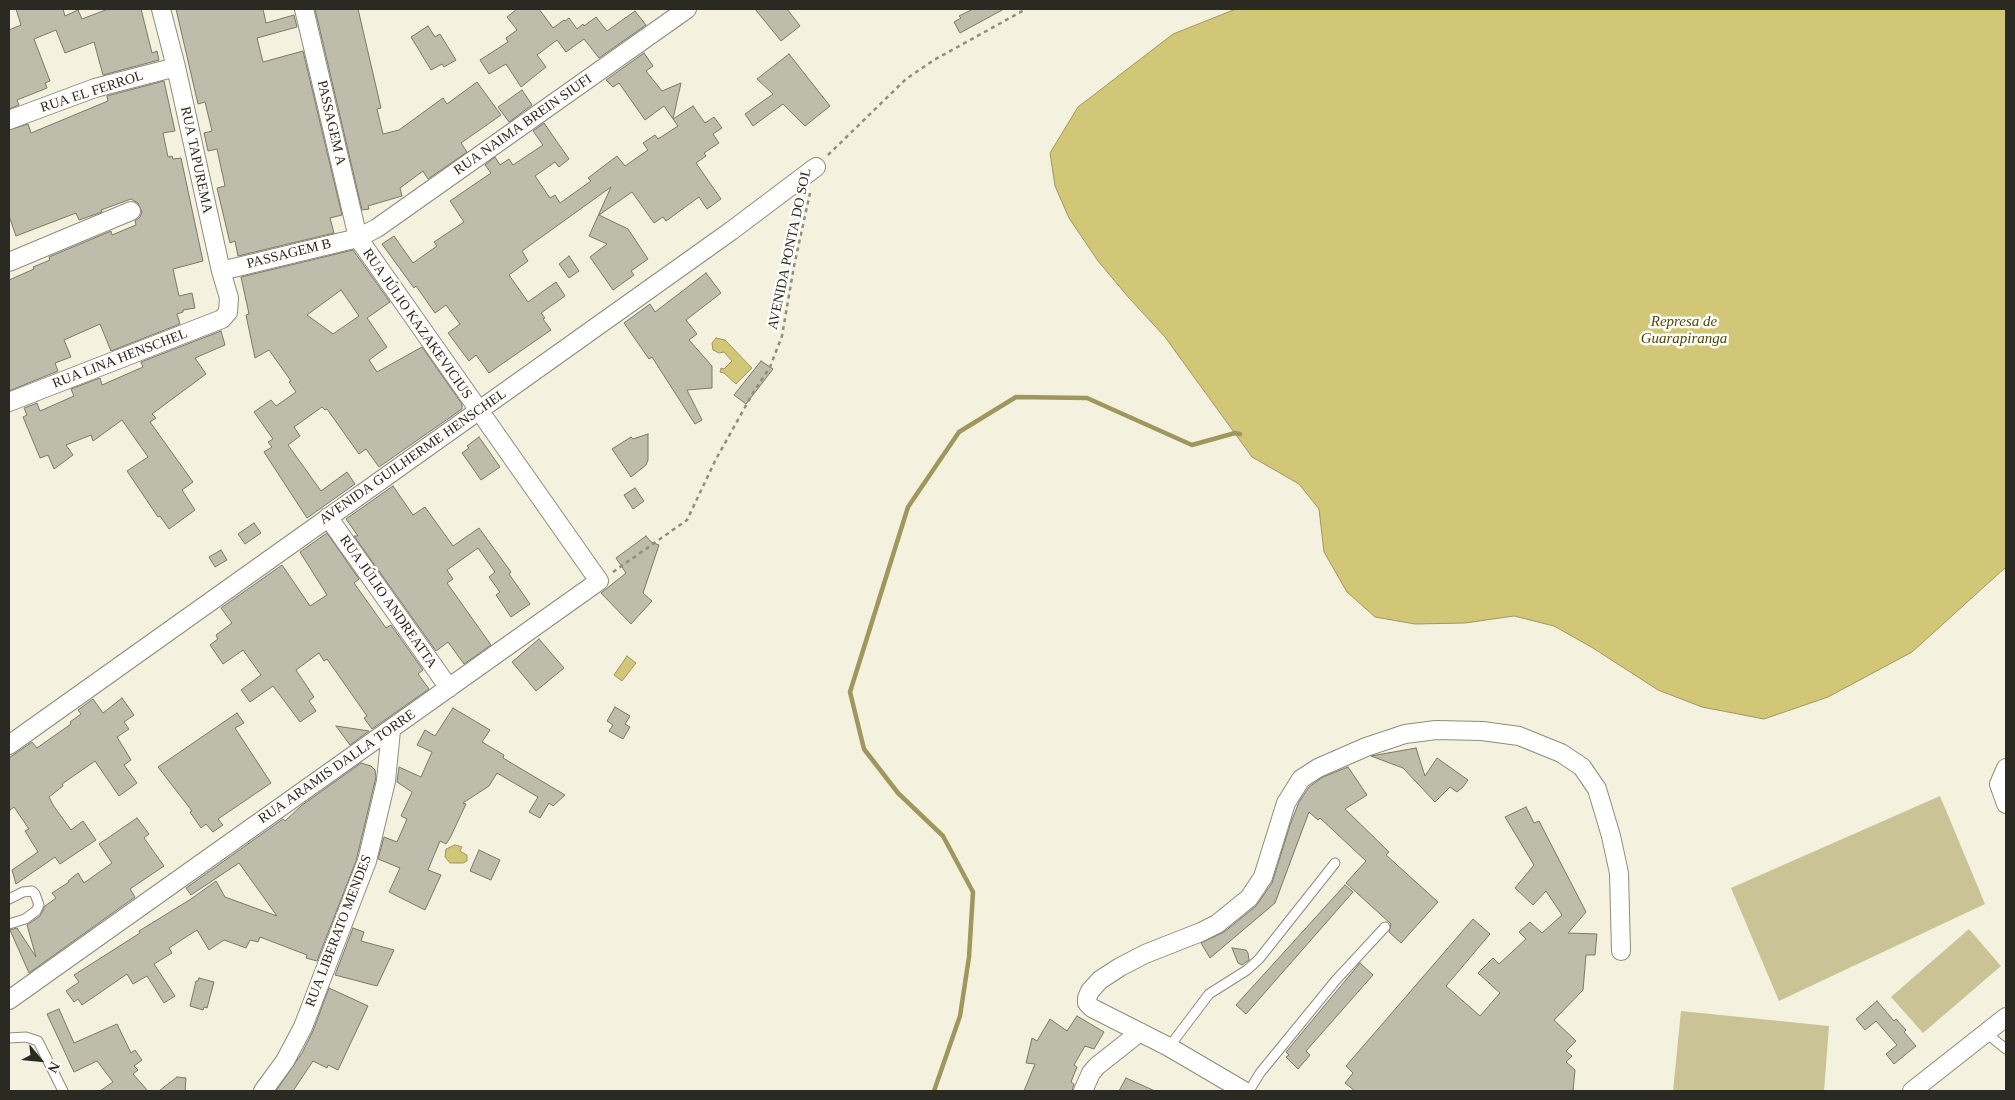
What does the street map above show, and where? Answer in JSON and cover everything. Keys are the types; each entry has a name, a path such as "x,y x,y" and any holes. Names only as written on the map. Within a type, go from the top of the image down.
{"street":[{"name":"RUA TAPUREMA","path":"161,9 176,67 221,271 229,298 228,312"},
{"name":"PASSAGEM A","path":"304,9 358,238"},
{"name":"RUA NAIMA BREIN SIUFI","path":"358,238 394,216 687,9"},
{"name":"RUA EL FERROL","path":"9,120 103,86 176,67"},
{"name":"AVENIDA GUILHERME HENSCHEL","path":"9,745 731,231 816,166"},
{"path":"9,262 131,211"},
{"name":"PASSAGEM B","path":"221,271 358,238"},
{"name":"RUA JÚLIO KAZAKEVICIUS","path":"358,238 599,581"},
{"name":"RUA LINA HENSCHEL","path":"9,402 222,319 228,312"},
{"name":"RUA JÚLIO ANDREATTA","path":"328,517 449,688"},
{"name":"RUA ARAMIS DALLA TORRE","path":"9,1000 599,581"},
{"name":"RUA LIBERATO MENDES","path":"263,1091 285,1061 303,1027 367,861 386,781 390,730"},
{"path":"1244,1091 1169,1047 1092,1008 1086,1001 1090,991 1100,980 1120,967 1145,954 1217,924 1249,898 1263,877 1286,803 1301,779 1318,768 1366,747 1405,734 1436,730 1482,731 1519,736 1561,753 1582,767 1597,789 1611,836 1619,873 1620,951"},
{"path":"2006,768 2000,784 2006,804"},
{"path":"1912,1091 2006,1017"},
{"path":"1083,1091 1091,1072 1140,1032"}],"lane":[{"path":"1169,1047 1209,994 1247,970 1259,959 1335,863"},
{"path":"9,899 22,892 32,891 39,905 36,911 25,919 9,924"},
{"path":"1249,1091 1260,1073 1336,980 1385,927"},
{"path":"1986,1033 2006,1049"},
{"path":"9,1038 26,1037 38,1042 63,1091"}],"path":[{"name":"AVENIDA PONTA DO SOL","path":"599,581 628,563 687,520 716,459 770,367 782,336 794,266 816,166 906,79 934,60 1026,9"}],"shaded area":[{"path":"1940,796 1985,904 1779,1001 1731,888"},
{"path":"1969,929 2001,966 1923,1033 1891,997"},
{"path":"1681,1011 1829,1026 1824,1091 1673,1091"}],"water":[{"name":"Represa de Guarapiranga","path":"1236,9 2006,9 2006,567 1912,652 1828,697 1764,719 1702,707 1658,690 1593,648 1554,626 1514,616 1465,623 1415,624 1375,617 1347,592 1324,552 1319,509 1299,484 1252,457 1165,337 1098,261 1069,218 1055,186 1050,153 1078,107 1173,34"},
{"path":"716,338 725,340 752,368 736,384 724,373 720,372 721,368 724,369 732,361 724,352 719,353 713,350 712,343"},
{"path":"627,656 636,663 622,681 614,675"},
{"path":"455,845 462,847 460,851 467,855 467,861 463,863 450,863 445,857 446,849"}],"building":[{"path":"16,9 63,9 65,16 78,10 82,19 108,9 141,9 152,53 157,51 159,60 103,75 94,42 65,53 56,30 34,39 50,81 45,83 47,88 17,100 19,105 9,109 9,30 21,25"},
{"path":"176,9 263,9 266,23 294,15 297,27 257,38 263,62 303,51 342,215 330,218 334,233 238,256 235,241 230,243 217,188 225,186 217,149 208,151 204,133 212,131 205,102 198,104"},
{"path":"315,9 358,9 381,108 377,109 383,134 399,130 443,98 447,104 477,82 501,115 461,143 467,152 428,179 423,171 400,188 402,196 368,206 369,209 362,210"},
{"path":"517,9 539,9 553,28 569,18 577,29 596,17 607,31 635,11 646,25 599,58 584,39 566,52 557,40 537,55 546,67 521,87 506,64 489,74 480,60 508,42 506,38 517,30 507,17"},
{"path":"755,9 787,9 800,26 781,41"},
{"path":"973,9 1004,9 960,33 954,22 961,18 959,16"},
{"path":"428,26 435,37 440,34 456,60 444,67 442,64 431,70 411,37"},
{"path":"644,53 653,66 646,71 662,91 681,83 673,119 664,106 645,120 619,83 613,87 606,80"},
{"path":"789,54 830,106 805,126 783,104 753,126 745,114 773,94 757,79"},
{"path":"164,81 175,131 163,133 168,157 172,156 173,159 181,158 203,261 173,269 179,296 192,293 195,308 183,310 183,312 177,314 180,324 111,351 100,324 64,340 71,357 55,363 58,371 9,391 9,280 50,260 49,257 111,231 112,235 136,225 135,221 142,212 138,203 131,199 79,220 76,213 16,236 9,216 9,130 28,124 31,133 108,101 107,96"},
{"path":"522,90 532,105 509,122 498,107"},
{"path":"693,106 705,123 714,117 722,128 713,134 719,143 704,153 706,156 696,163 721,199 707,209 699,197 666,221 663,217 654,223 632,192 599,215 628,229 648,259 631,271 634,275 613,290 590,257 607,244 589,236 611,187 522,251 528,261 509,275 528,302 556,282 565,296 541,313 551,330 489,373 476,355 469,361 448,333 460,324 446,305 435,313 382,244 394,236 413,263 437,246 434,242 464,222 450,201 491,173 485,165 495,157 500,165 509,159 513,165 543,145 533,131 544,123 569,159 559,167 555,162 535,176 550,198 555,195 560,203 591,181 588,178 617,156 625,166 648,150 643,143 655,135 658,139 678,126 673,119"},
{"path":"353,250 390,302 367,318 387,347 369,360 377,372 422,347 462,404 462,409 379,467 366,449 359,454 327,409 325,410 322,407 294,427 300,436 288,445 321,491 347,472 355,484 307,518 264,452 272,447 268,442 273,439 254,412 271,400 276,406 296,392 289,382 291,381 269,350 255,358 246,315 249,314 241,277","holes":["341,290 359,316 333,334 307,315"]},
{"path":"569,256 579,271 569,278 559,264"},
{"path":"706,273 721,293 686,320 697,334 689,340 712,366 712,388 687,390 702,420 695,424 652,357 649,359 624,323 650,304 655,312"},
{"path":"221,331 225,345 195,358 206,374 152,414 156,418 150,422 193,482 182,490 195,510 169,529 160,516 158,517 127,471 148,457 122,420 93,441 91,435 66,445 73,455 54,469 48,455 40,458 23,417 27,415 24,408 37,403 40,411 74,396 71,389 100,378 102,385 143,367 141,362"},
{"path":"761,361 773,369 746,404 734,395"},
{"path":"648,434 648,460 646,465 631,477 612,449 631,437 633,439"},
{"path":"479,437 500,467 481,480 462,453 469,448 467,446"},
{"path":"393,486 413,515 425,507 453,546 479,528 511,572 509,574 530,604 511,617 496,595 500,592 489,577 495,572 478,548 447,570 453,579 447,583 491,645 464,664 448,642 436,651 354,536 358,536 346,519"},
{"path":"635,488 644,501 633,509 624,495"},
{"path":"254,523 261,533 245,544 238,534"},
{"path":"327,533 359,579 354,583 386,628 391,625 423,670 418,674 429,689 372,729 364,718 367,716 327,659 324,661 319,653 296,670 314,697 309,701 316,711 300,722 273,686 250,702 241,690 261,675 243,650 223,664 210,645 218,639 216,635 232,623 221,608 282,565 310,606 327,595 300,552"},
{"path":"646,536 651,542 659,545 643,593 652,601 631,624 601,593 626,573 616,558"},
{"path":"221,550 227,560 215,567 209,557"},
{"path":"539,639 564,668 536,691 512,662"},
{"path":"122,698 134,715 124,722 129,729 117,737 131,760 124,765 137,783 119,796 95,761 62,784 63,786 49,797 53,805 71,830 83,821 96,840 60,864 55,857 16,884 12,870 38,852 25,831 29,829 14,807 9,811 9,758 32,742 37,748 71,724 70,722 81,714 78,710 93,699 103,713"},
{"path":"615,707 630,716 625,724 630,727 623,739 609,731 613,725 607,721"},
{"path":"453,708 490,730 482,742 504,755 503,758 565,795 553,806 549,803 540,818 529,812 538,797 497,773 489,786 463,803 466,804 450,838 446,844 440,841 428,870 441,875 425,910 389,892 400,868 378,859 384,837 397,842 407,819 401,816 412,792 397,782 399,767 421,777 432,752 417,745 425,730 435,736"},
{"path":"237,713 244,723 235,728 271,783 218,819 223,825 213,832 206,824 201,828 190,812 192,811 158,767"},
{"path":"336,726 369,731 350,745"},
{"path":"1416,748 1425,776 1437,758 1468,780 1463,787 1457,792 1450,787 1435,802 1403,768 1371,756"},
{"path":"361,763 371,766 375,770 376,777 356,861 317,961 306,958 307,955 260,937 258,942 250,940 246,948 224,940 209,950 197,930 169,948 172,953 154,964 175,996 164,1003 147,976 133,984 127,974 82,1005 78,999 74,1002 66,991 79,982 74,975 216,881 225,897 277,916 239,863 191,895 186,888 283,819 285,821 301,806"},
{"path":"1348,767 1367,795 1345,809 1389,852 1386,855 1438,902 1401,943 1389,932 1391,924 1346,883 1366,861 1320,818 1318,820 1309,812 1275,903 1210,958 1201,943 1224,932 1256,906 1272,883 1290,825 1299,802 1309,787 1323,777"},
{"path":"1526,807 1534,823 1539,821 1586,912 1568,933 1597,934 1595,955 1586,955 1583,990 1554,1020 1576,1041 1566,1051 1572,1056 1566,1062 1575,1070 1573,1091 1355,1091 1345,1083 1353,1073 1346,1066 1473,919 1490,934 1446,986 1480,1016 1500,993 1478,973 1493,958 1499,964 1526,939 1519,932 1530,922 1542,933 1562,915 1546,891 1533,905 1515,888 1534,865 1505,817"},
{"path":"137,818 149,834 144,838 164,866 130,889 135,897 29,973 10,930 17,928 36,957 27,925 40,916 45,906 56,898 52,893 69,882 78,873 84,883 112,863 99,844"},
{"path":"479,850 500,860 491,880 470,871"},
{"path":"1345,885 1353,892 1246,1014 1236,1005"},
{"path":"353,928 364,932 361,941 394,950 377,986 335,975"},
{"path":"1232,948 1246,950 1249,960 1242,965 1238,963"},
{"path":"1360,963 1373,975 1306,1051 1310,1055 1298,1069 1286,1057 1289,1055 1286,1052"},
{"path":"199,978 214,982 207,1008 204,1007 203,1010 190,1006 196,981"},
{"path":"329,988 368,1006 338,1070 328,1065 327,1068 313,1061 293,1091 276,1091 302,1053 313,1031"},
{"path":"1877,1001 1894,1021 1896,1019 1906,1030 1904,1032 1916,1046 1894,1064 1886,1054 1897,1045 1876,1021 1865,1030 1856,1019"},
{"path":"59,1009 74,1043 117,1024 131,1053 135,1050 142,1060 134,1066 138,1070 133,1074 148,1091 100,1091 113,1082 97,1061 74,1072 47,1014"},
{"path":"1077,1016 1104,1032 1094,1049 1085,1046 1074,1065 1077,1067 1071,1082 1074,1084 1072,1091 1024,1091 1035,1064 1026,1063 1032,1038 1037,1041 1050,1019 1067,1031"},
{"path":"177,1077 186,1078 185,1091 159,1091"},
{"path":"1126,1078 1155,1091 1119,1091"}],"waterway":[{"path":"934,1091 960,1016 969,957 973,892 943,836 898,793 864,749 850,692 908,507 959,432 1016,397 1087,398 1192,445 1235,433 1240,434"}]}
